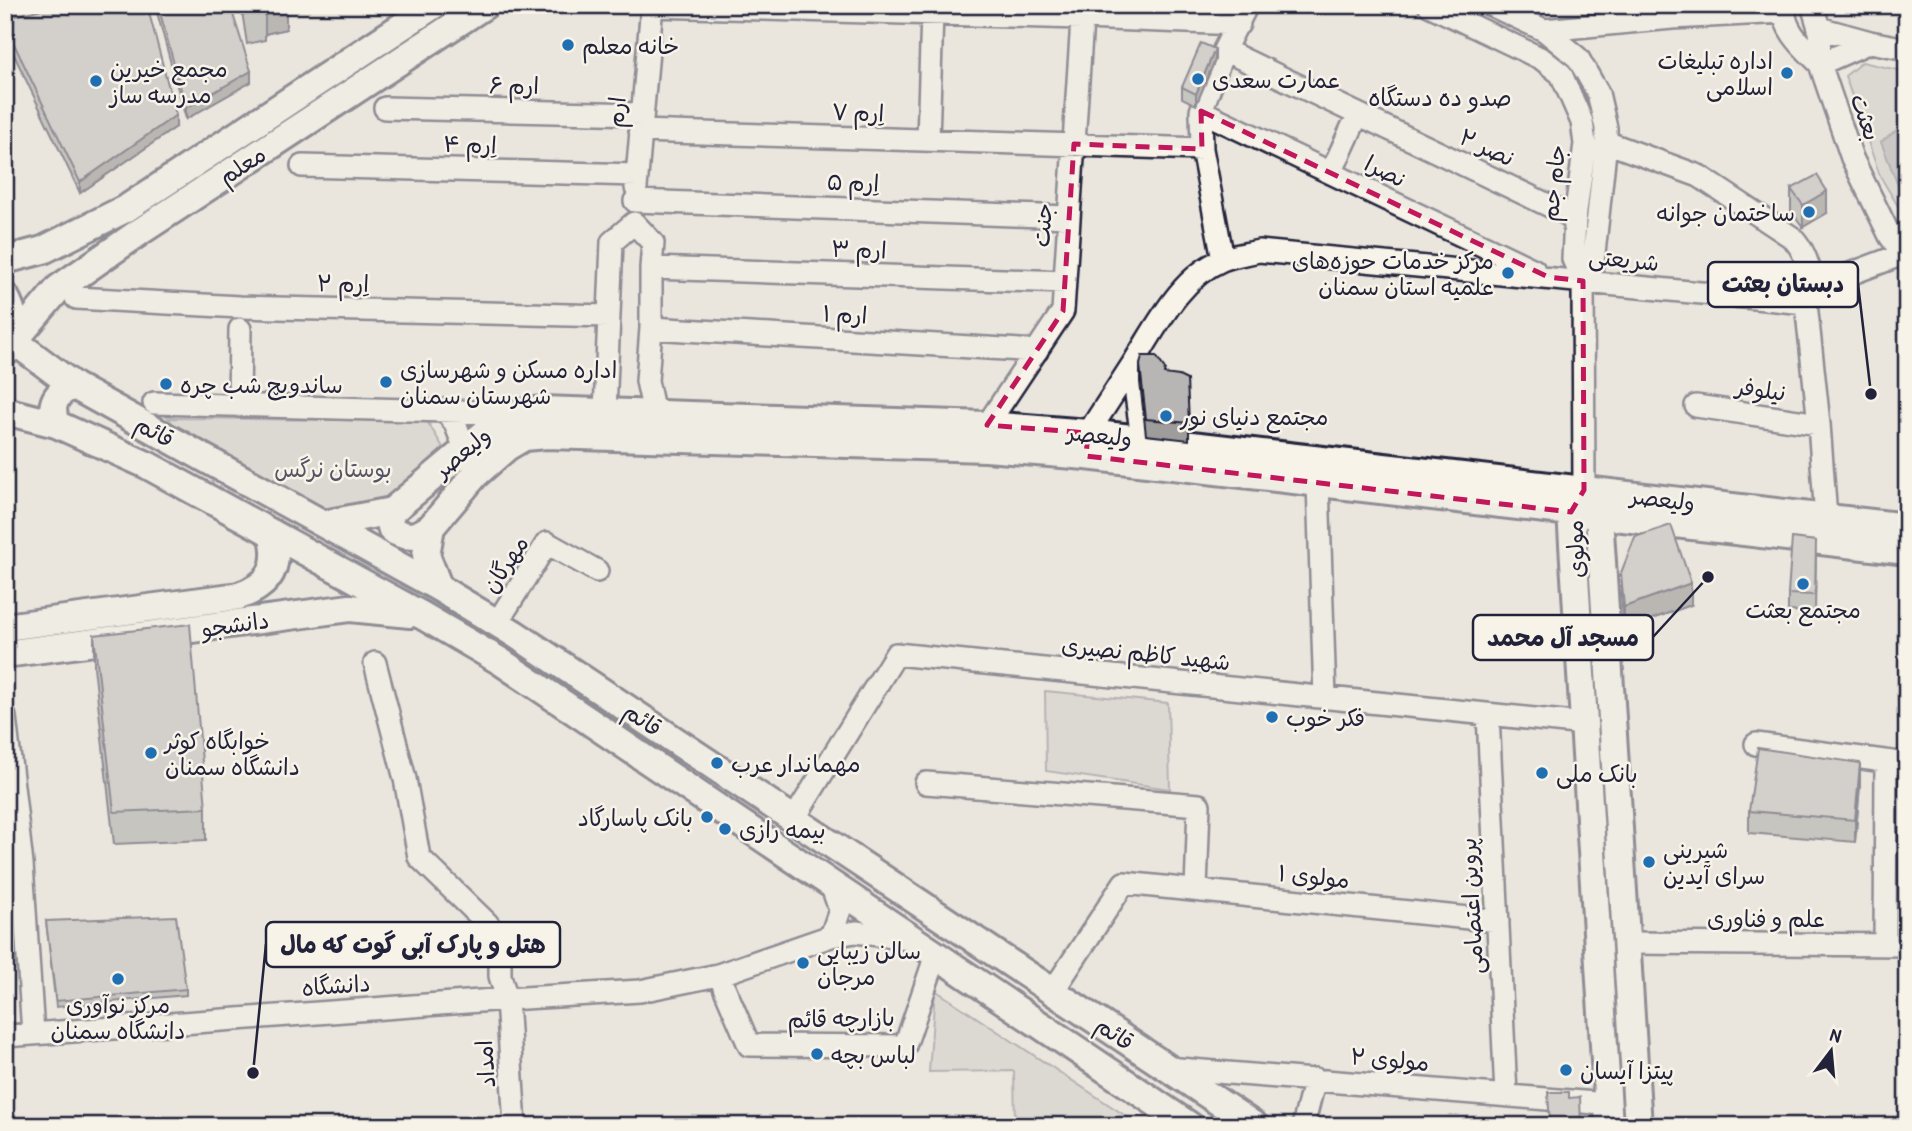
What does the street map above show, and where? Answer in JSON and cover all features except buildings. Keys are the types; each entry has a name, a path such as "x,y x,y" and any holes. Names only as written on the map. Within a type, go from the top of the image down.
{"main road":[{"name":"معلم","path":"5,260 43,250 127,208 434,5"},
{"name":"معلم","path":"9,348 59,288 141,231 485,5"},
{"path":"5,296 10,304 14,323 9,348"},
{"name":"قائم","path":"9,348 497,623 1255,1126"},
{"path":"56,424 52,415 53,404 65,389 74,386"},
{"name":"ولیعصر","path":"324,524 393,511 497,423 519,413 542,410 987,425 1087,444 1578,501 1599,515 1907,551"},
{"name":"قائم","path":"5,411 56,424 147,465 500,661 1190,1126"},
{"name":"ولیعصر","path":"431,527 475,475 507,447 524,437 547,435 986,448 1087,444"},
{"name":"ولیعصر","path":"1142,451 1318,483 1826,518 1907,527"},
{"name":"مولوی","path":"1578,501 1584,724 1609,1115"},
{"path":"393,511 388,520 392,530 401,535 415,536 431,527"},
{"name":"مولوی","path":"1599,515 1638,1126"},
{"path":"431,527 426,555 439,588"},
{"name":"دانشجو","path":"5,627 239,596 255,591 267,580 275,565 276,549 272,533"},
{"name":"دانشجو","path":"5,654 350,608 423,616"},
{"path":"1598,945 1626,943"}],"street":[{"path":"652,5 932,13 1082,11 1243,15 1224,50 1200,111 1202,149 1223,259"},
{"name":"ارم","path":"634,223 652,5"},
{"name":"جام جم","path":"1429,5 1542,59 1561,74 1582,122 1585,144 1575,218 1573,259 1583,281 1578,501"},
{"name":"جام جم","path":"1491,5 1544,30 1578,58 1598,93 1606,128 1606,142 1593,262 1583,281"},
{"path":"1812,5 1819,29 1820,64"},
{"path":"1544,30 1785,9 1790,29 1801,46 1820,64"},
{"name":"جنت","path":"987,425 1063,312 1082,11"},
{"path":"928,140 932,13"},
{"path":"1819,29 1907,49"},
{"path":"1820,64 1870,42"},
{"name":"نصر ۲","path":"1224,50 1575,218"},
{"name":"بعثت","path":"1820,64 1852,158 1890,236 1905,257"},
{"name":"ارم ۶","path":"385,108 641,123"},
{"name":"نصرا","path":"1200,111 1548,277"},
{"path":"1331,173 1358,114"},
{"name":"اِرم ۷","path":"641,123 928,140 1202,149"},
{"path":"1606,142 1699,176 1801,246 1805,256 1810,295 1826,518"},
{"name":"اِرم ۴","path":"302,166 637,175"},
{"name":"اِرم ۵","path":"635,201 1069,217"},
{"path":"605,412 612,242 634,223 653,243 647,381 654,414"},
{"name":"شریعتی","path":"1087,444 1132,365 1176,297 1198,273 1223,259 1259,251 1583,281 1810,295"},
{"path":"1810,295 1905,257"},
{"name":"ارم ۳","path":"651,268 1065,282"},
{"name":"اِرم ۲","path":"76,298 240,307 608,316"},
{"path":"239,406 240,328"},
{"name":"ارم ۱","path":"651,328 1037,351"},
{"path":"1132,365 1142,451"},
{"path":"154,403 519,413"},
{"name":"نیلوفر","path":"1696,406 1819,424"},
{"path":"444,410 455,423 465,450"},
{"path":"1318,483 1325,698"},
{"name":"مهرگان","path":"497,623 547,543 597,571"},
{"name":"شهید کاظم نصیری","path":"794,820 896,654 1584,724"},
{"name":"امداد","path":"375,663 405,779 419,857 487,923 500,942 500,976 507,999 515,1126"},
{"name":"پروین اعتصامی","path":"1489,715 1506,1095"},
{"path":"5,717 14,864 33,1034"},
{"path":"1756,744 1896,763 1885,945"},
{"path":"926,782 1199,804 1196,890"},
{"name":"مولوی ۱","path":"1053,991 1124,883 1498,921"},
{"path":"831,884 840,910 831,936"},
{"name":"دانشگاه","path":"5,1036 640,991 718,975 831,936 856,932 913,939"},
{"name":"علم و فناوری","path":"1626,943 1907,945"},
{"name":"بازارچه قائم","path":"724,987 749,1045 905,1046 936,955"},
{"name":"مولوی ۲","path":"1167,1068 1506,1095 1609,1115"},
{"path":"1303,1126 1315,1079"}],"highlighted area":[{"path":"1201,111 1548,277 1583,281 1584,490 1571,512 1086,456 1088,433 987,425 1063,311 1074,144 1202,149"}],"green space":[{"path":"1862,62 1907,72 1907,221 1880,176 1845,76"},
{"name":"بوستان نرگس","path":"168,418 427,421 447,454 370,512 328,516 193,447"},
{"path":"1045,691 1168,703 1170,789 1046,771"},
{"path":"935,990 1141,1126 1015,1126 1014,1071 929,1072"}],"shaded area":[{"path":"1907,123 1907,199 1899,188 1881,142"}],"place":[{"name":"خانه معلم","path":"568,45"},
{"name":"اداره تبلیغات اسلامی","path":"1787,73"},
{"name":"عمارت سعدی","path":"1198,79"},
{"name":"مجمع خیرین مدرسه ساز","path":"96,81"},
{"name":"ساختمان جوانه","path":"1809,212"},
{"name":"مرکز خدمات حوزه‌های علمیه استان سمنان","path":"1508,273"},
{"name":"اداره مسکن و شهرسازی شهرستان سمنان","path":"386,382"},
{"name":"ساندویچ شب چره","path":"166,384"},
{"name":"دبستان بعثت","path":"1871,394"},
{"name":"مجتمع دنیای نور","path":"1166,416"},
{"name":"مسجد آل محمد","path":"1708,577"},
{"name":"مجتمع بعثت","path":"1803,584"},
{"name":"فکر خوب","path":"1272,717"},
{"name":"خوابگاه کوثر دانشگاه سمنان","path":"151,753"},
{"name":"مهماندار عرب","path":"717,763"},
{"name":"بانک ملی","path":"1542,773"},
{"name":"بانک پاسارگاد","path":"707,817"},
{"name":"بیمه رازی","path":"725,829"},
{"name":"شیرینی سرای آیدین","path":"1649,862"},
{"name":"سالن زیبایی مرجان","path":"803,963"},
{"name":"مرکز نوآوری دانشگاه سمنان","path":"118,979"},
{"name":"لباس بچه","path":"817,1054"},
{"name":"پیتزا آیسان","path":"1566,1070"},
{"name":"هتل و پارک آبی گوت که مال","path":"253,1073"}],"district":[{"name":"صدو ده دستگاه","path":"1440,97"}]}
